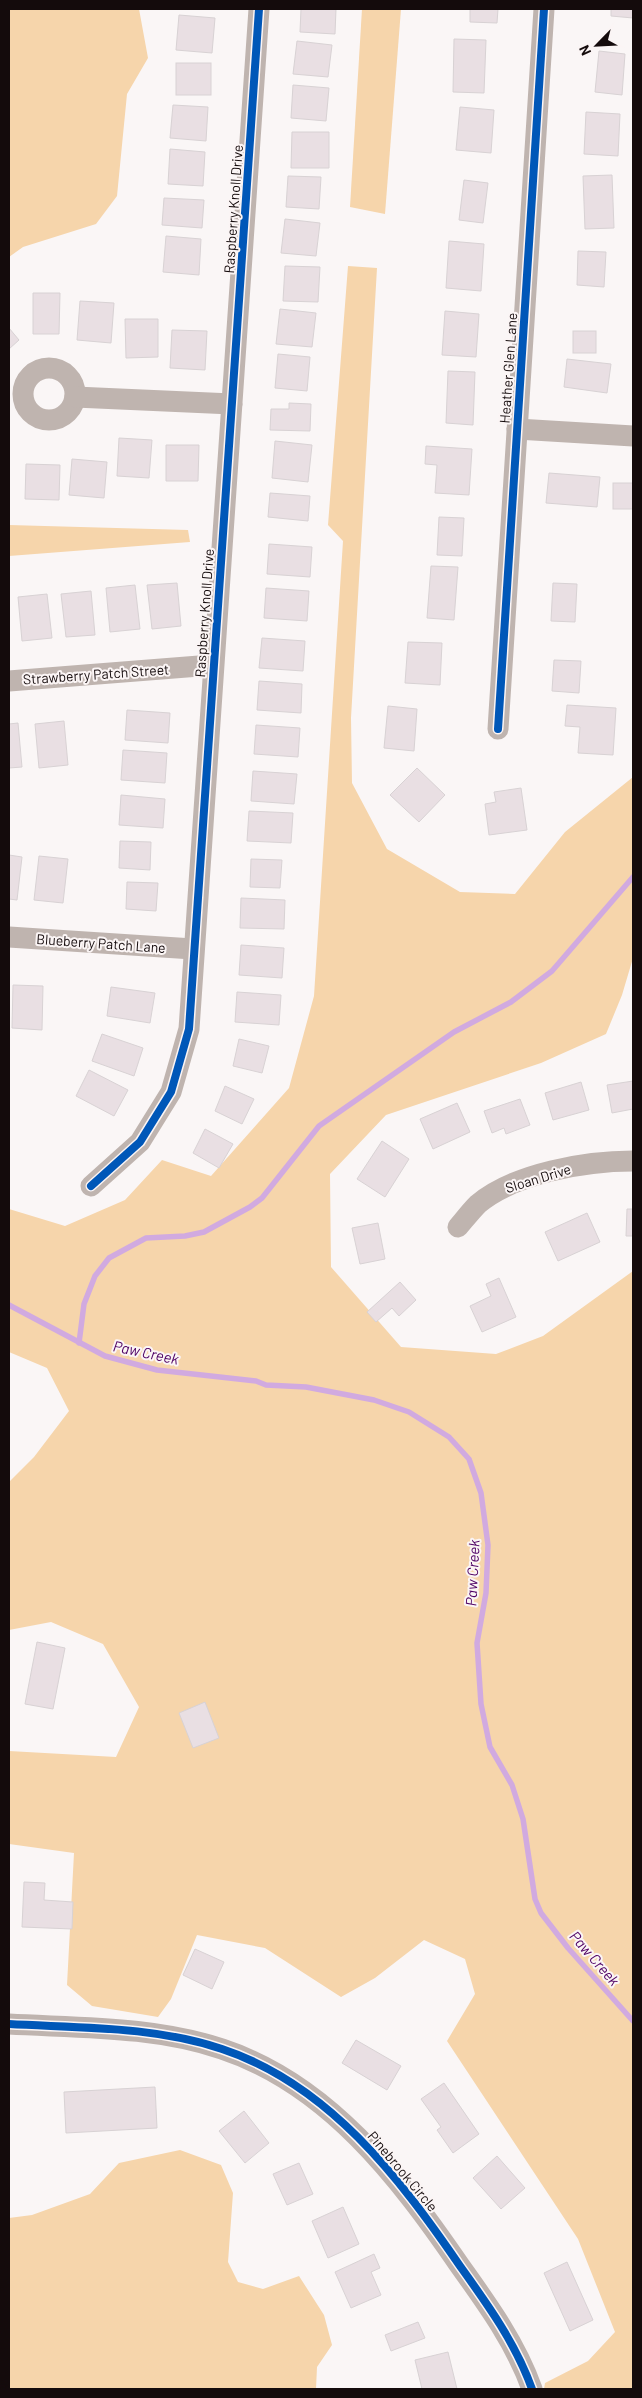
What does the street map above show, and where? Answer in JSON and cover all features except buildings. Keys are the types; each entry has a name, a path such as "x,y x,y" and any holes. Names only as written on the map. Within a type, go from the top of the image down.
{"street":[{"name":"Raspberry Knoll Drive","path":"90,1186 140,1142 171,1092 189,1029 212,666 259,9"},
{"name":"Heather Glen Lane","path":"498,729 544,9"},
{"path":"75,396 232,404"},
{"path":"517,429 633,436"},
{"name":"Strawberry Patch Street","path":"9,681 212,666"},
{"name":"Blueberry Patch Lane","path":"9,937 193,949"},
{"name":"Sloan Drive","path":"458,1227 478,1204 500,1190 529,1178 574,1167 633,1161"},
{"name":"Pinebrook Circle","path":"9,2024 121,2030 176,2038 221,2048 256,2062 289,2081 355,2134 396,2180 436,2231 497,2318 524,2367 532,2389"}],"shaded area":[{"path":"9,9 139,9 148,58 127,94 117,196 96,224 23,247 9,257"},
{"path":"362,9 401,9 385,214 350,207"},
{"path":"348,266 377,268 351,718 352,783 387,849 460,892 515,894 565,832 633,777 633,958 622,995 606,1034 541,1063 386,1115 330,1174 331,1267 401,1347 496,1354 543,1336 633,1271 633,2389 544,2389 545,2383 588,2361 615,2332 578,2239 447,2041 475,1994 465,1959 424,1940 375,1978 341,1997 265,1948 197,1935 171,1999 158,2017 92,2006 67,1985 74,1853 9,1844 9,1751 116,1757 139,1707 103,1644 51,1622 9,1630 9,1482 34,1457 69,1411 47,1368 9,1352 9,1209 65,1226 125,1200 162,1160 211,1176 289,1088 314,996 343,541 328,525"},
{"path":"9,525 188,530 190,542 9,556"},
{"path":"180,2150 221,2165 233,2193 228,2262 238,2282 263,2289 299,2276 324,2315 332,2345 317,2367 316,2389 9,2389 9,2218 32,2215 90,2194 119,2163"}],"waterway":[{"path":"79,1343 84,1304 95,1276 109,1258 146,1238 185,1236 204,1232 250,1207 262,1198 319,1126 454,1032 511,1002 552,971 633,877"},
{"name":"Paw Creek","path":"9,1305 105,1356 157,1370 256,1381 266,1385 306,1387 374,1400 409,1412 449,1437 469,1459 481,1493 488,1545 486,1593 477,1643 481,1704 490,1747 512,1785 523,1819 535,1899 541,1913 568,1948 633,2021"}],"cycle path":[{"path":"91,1186 140,1142 171,1092 189,1029 259,9"},
{"path":"498,729 544,9"},
{"path":"9,2024 116,2029 196,2041 222,2049 260,2065 295,2085 328,2110 358,2137 412,2199 491,2310 518,2356 532,2389"}]}
